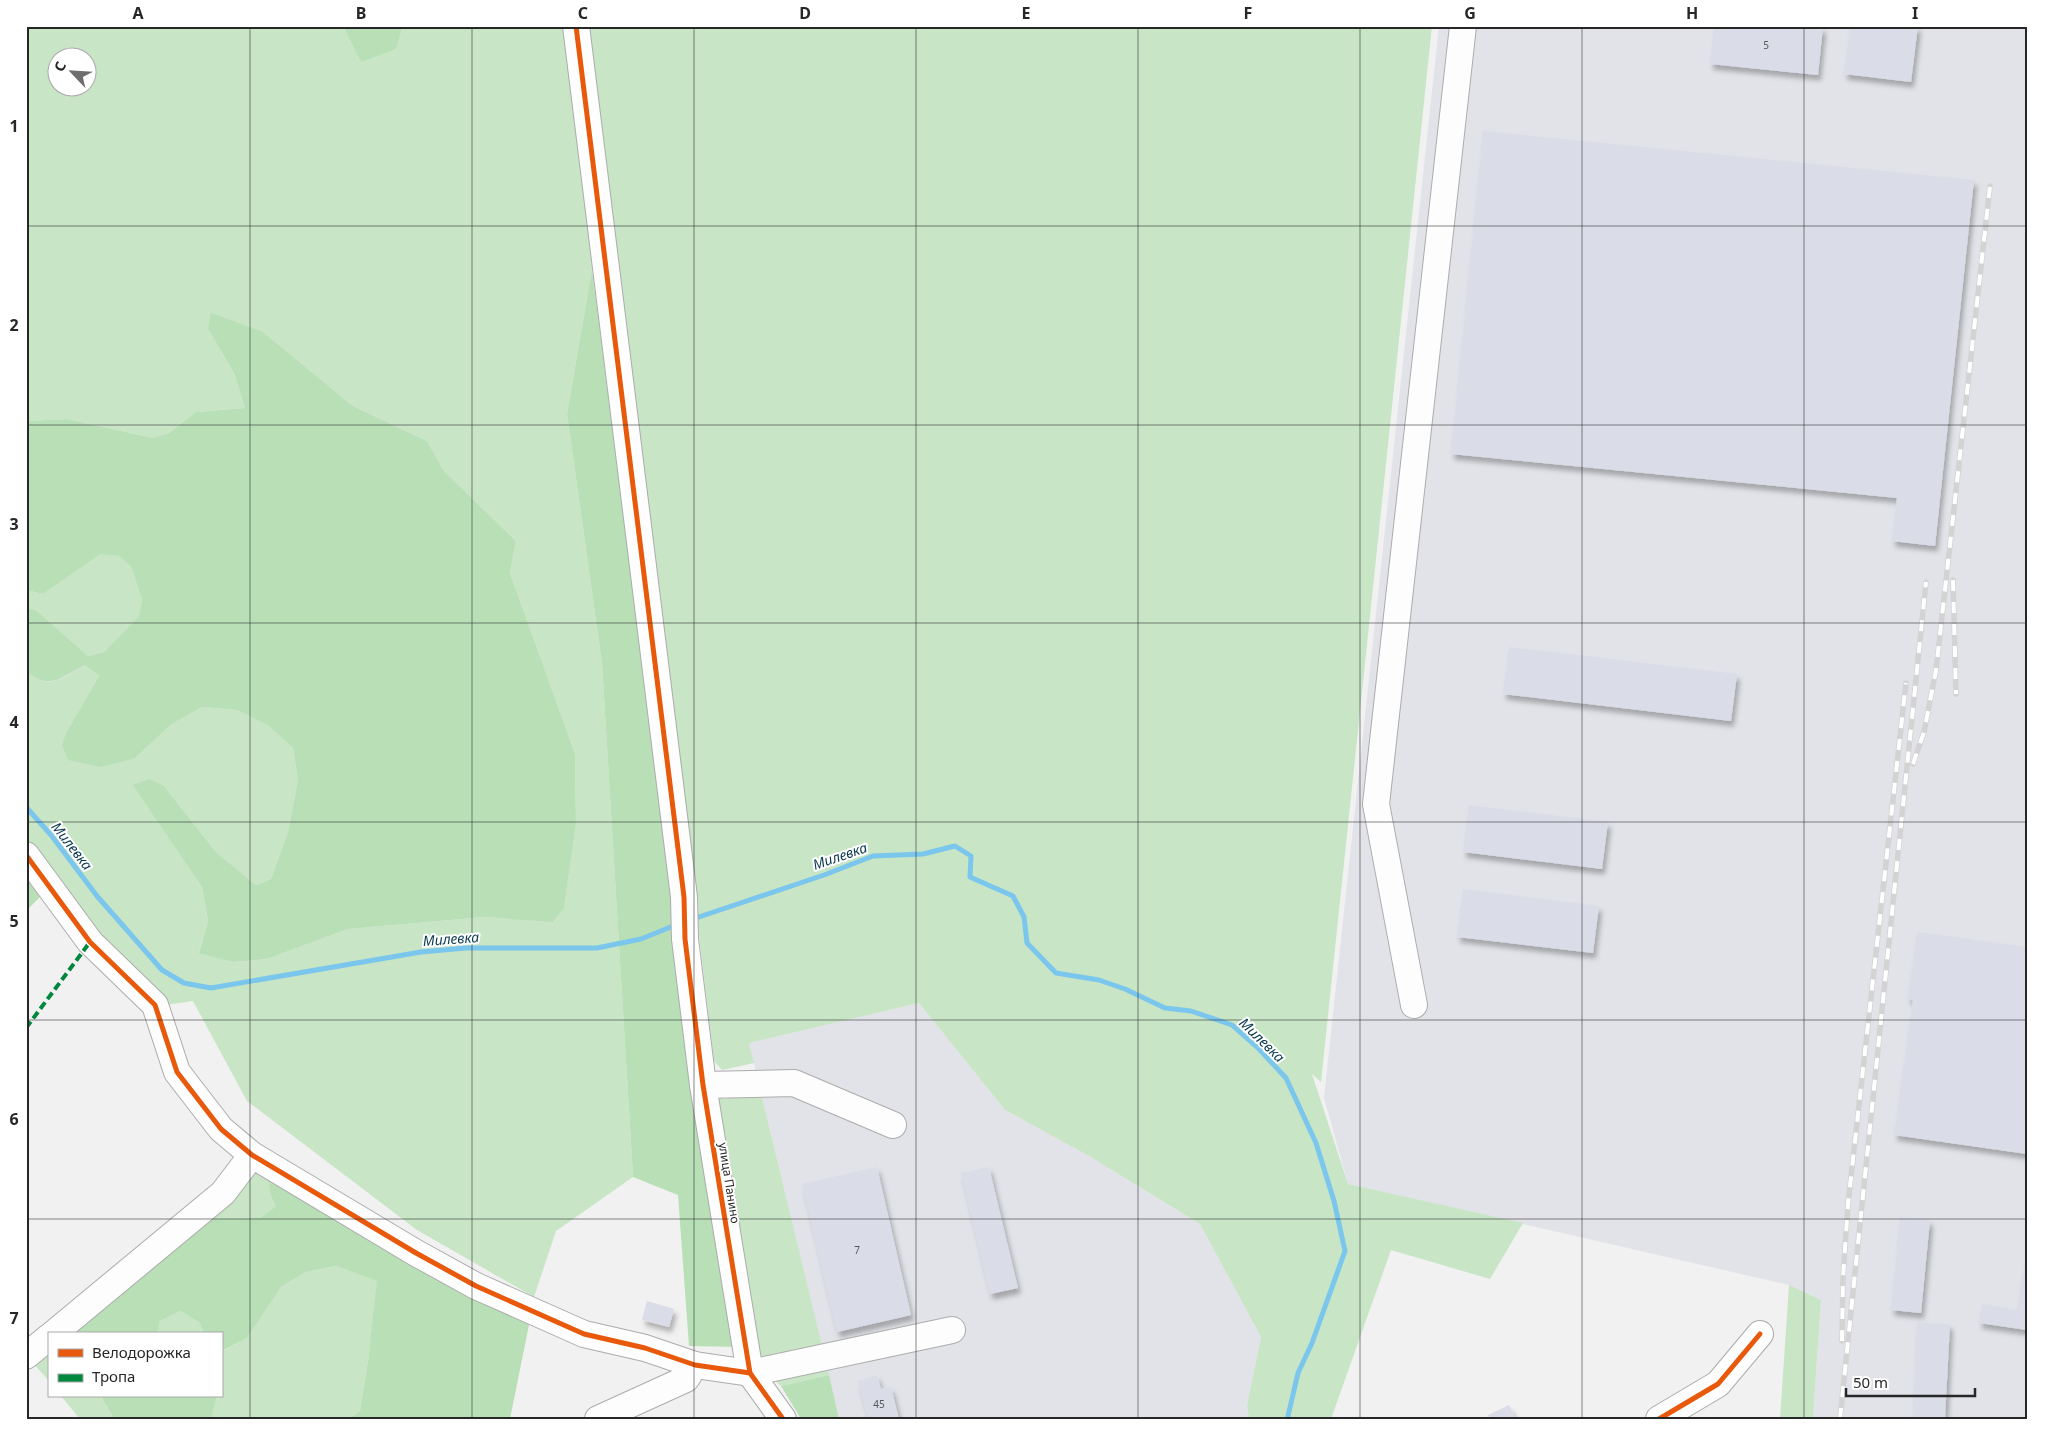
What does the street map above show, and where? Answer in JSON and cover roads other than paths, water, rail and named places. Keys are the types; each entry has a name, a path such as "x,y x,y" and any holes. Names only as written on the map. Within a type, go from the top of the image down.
{"street":[{"name":"улица Панино","path":"576,26 684,898 685,939 703,1085 750,1373 784,1419"},
{"path":"1414,1005 1376,804 1463,26"},
{"path":"26,855 90,942 155,1004 177,1072 221,1130 252,1155 416,1253 476,1286 584,1334 645,1348 694,1365 750,1373 952,1330"},
{"path":"703,1085 794,1083 893,1125"},
{"path":"55,1332 223,1192 252,1155"},
{"path":"1659,1419 1718,1384 1760,1334"},
{"path":"26,1356 48,1338"},
{"path":"598,1419 686,1379 694,1365"}],"waterway":[{"name":"Милевка","path":"26,807 51,835 97,896 162,970 184,983 211,988 421,952 466,948 597,948 641,939 678,924"},
{"name":"Милевка","path":"693,919 824,875 873,856 923,854 955,846 971,856 970,877 1013,896 1024,917 1027,943 1056,973 1099,980 1125,989 1165,1008 1191,1011 1232,1025 1259,1049 1286,1078 1316,1143 1334,1201 1345,1251 1312,1343 1298,1373 1288,1416 1289,1419"}],"railway":[{"path":"1913,764 1924,732 1936,670 1990,186"},
{"path":"1953,580 1956,694"},
{"path":"1840,1419 1926,582"},
{"path":"1842,1341 1843,1278 1848,1204 1906,683"}]}
